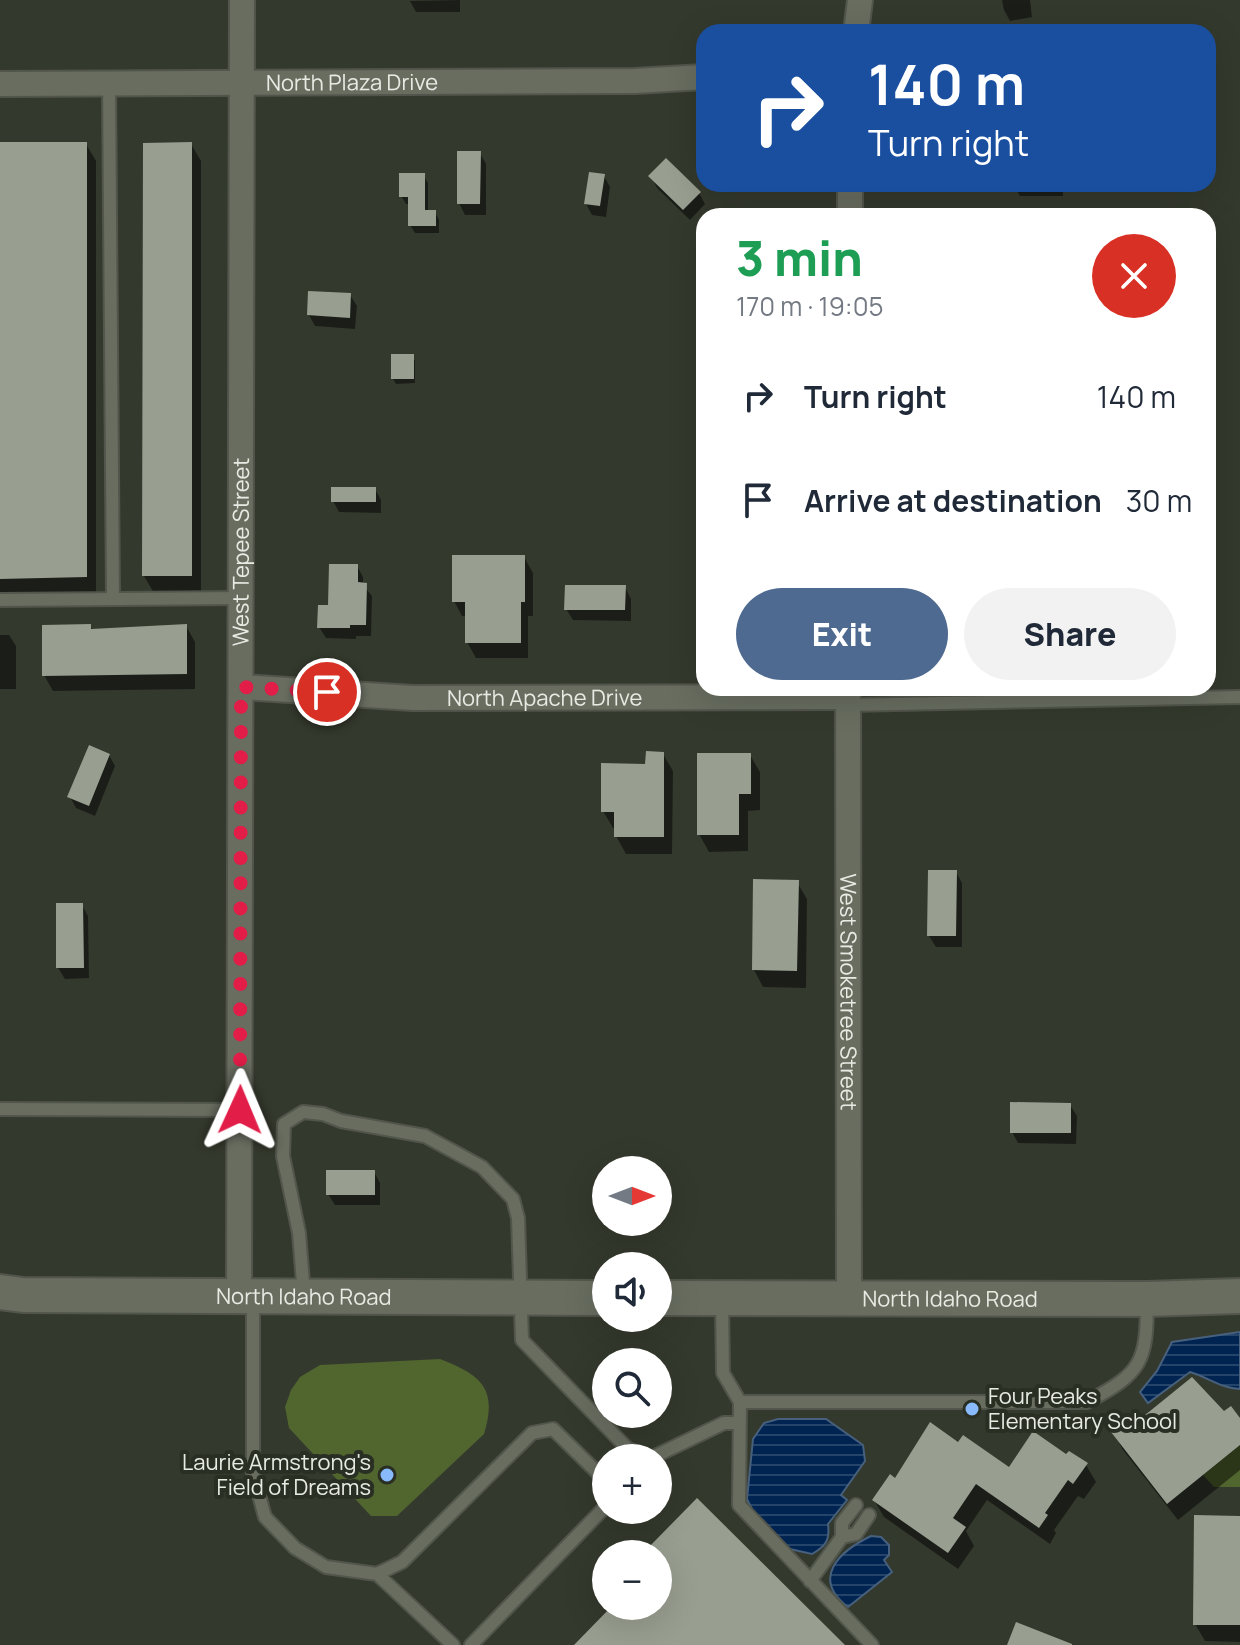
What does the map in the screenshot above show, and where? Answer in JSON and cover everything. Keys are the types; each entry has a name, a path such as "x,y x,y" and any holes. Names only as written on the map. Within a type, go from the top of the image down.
{"street":[{"name":"West Tepee Street","path":"242,0 240,1110 246,1298"},
{"path":"857,24 860,0"},
{"name":"North Plaza Drive","path":"0,84 635,81 696,77"},
{"name":"North Apache Drive","path":"241,687 413,698 848,697"},
{"name":"West Smoketree Street","path":"848,697 849,1298"},
{"name":"North Idaho Road","path":"0,1292 23,1295 246,1298 592,1298"},
{"name":"North Idaho Road","path":"672,1298 1147,1299 1240,1296"}],"lane":[{"path":"109,84 113,599"},
{"path":"0,600 241,598"},
{"path":"848,697 1240,697"},
{"path":"0,1109 240,1110"},
{"path":"304,1297 299,1233 283,1156 284,1124 303,1112 425,1136 482,1167 513,1199 518,1218 522,1340 628,1449 651,1458 724,1423 740,1423"},
{"path":"246,1298 253,1473 265,1517 295,1548 326,1567 377,1574 402,1562 532,1433 553,1429 592,1467"},
{"path":"722,1299 723,1373 740,1402 739,1505 872,1645"},
{"path":"740,1402 1087,1402 1119,1385 1138,1364 1147,1341 1147,1299"},
{"path":"810,1581 842,1537 842,1523 856,1505"},
{"path":"842,1537 856,1534 869,1515"},
{"path":"471,1645 592,1520"},
{"path":"377,1574 453,1645"}],"green space":[{"name":"Laurie Armstrong's Field of Dreams","path":"440,1359 466,1371 483,1385 489,1405 484,1434 397,1516 371,1516 289,1428 285,1407 291,1390 300,1377 320,1365"},
{"path":"1240,1445 1240,1487 1214,1487 1203,1475"}],"water":[{"path":"1240,1332 1240,1389 1190,1372 1148,1403 1140,1392 1157,1371 1172,1342"},
{"path":"778,1419 826,1419 863,1445 865,1461 841,1495 847,1500 828,1524 826,1542 812,1554 790,1549 755,1515 747,1499 753,1439 764,1423"},
{"path":"871,1536 881,1537 889,1545 889,1555 884,1560 892,1572 848,1607 831,1586 830,1576 840,1557"}],"building":[{"path":"0,142 87,142 87,577 0,579"},
{"path":"192,142 192,576 142,576 143,143"},
{"path":"457,151 481,151 480,204 457,204"},
{"path":"666,158 696,187 696,192 701,192 683,210 648,176"},
{"path":"589,172 605,174 600,206 584,204"},
{"path":"399,173 425,173 425,210 436,210 436,226 408,226 408,197 399,197"},
{"path":"308,291 351,293 350,318 307,315"},
{"path":"391,354 414,354 414,379 391,379"},
{"path":"331,487 376,487 376,502 331,502"},
{"path":"452,555 525,555 521,643 465,643 465,602 452,602"},
{"path":"329,564 358,564 358,582 367,583 366,625 317,628 318,605 328,605"},
{"path":"565,585 626,585 625,610 564,610"},
{"path":"91,624 91,629 187,624 187,674 42,676 42,625"},
{"path":"89,745 110,754 89,806 67,797"},
{"path":"646,751 664,752 664,837 614,837 614,812 601,812 601,763 645,764"},
{"path":"697,753 751,753 751,794 739,794 739,835 697,835"},
{"path":"928,870 957,870 956,936 927,936"},
{"path":"753,879 799,880 797,971 752,970"},
{"path":"56,903 83,903 84,968 56,968"},
{"path":"1010,1102 1071,1103 1071,1133 1010,1133"},
{"path":"326,1170 375,1170 375,1195 326,1195"},
{"path":"1192,1377 1224,1411 1231,1406 1240,1418 1240,1445 1167,1504 1111,1432 1129,1417 1134,1424"},
{"path":"930,1422 958,1442 963,1435 1009,1467 1033,1431 1066,1454 1069,1451 1088,1463 1073,1484 1068,1480 1045,1513 1048,1515 1039,1528 976,1484 953,1518 966,1527 948,1553 872,1500 890,1474 895,1478"},
{"path":"697,1498 845,1645 574,1645 598,1620 672,1620 672,1540 656,1540"},
{"path":"1194,1515 1240,1516 1240,1625 1193,1625"},
{"path":"1016,1622 1072,1644 1072,1645 1007,1645"}],"place":[{"name":"Four Peaks Elementary School","path":"972,1409"},
{"name":"Laurie Armstrong's Field of Dreams","path":"387,1475"}],"route":[{"path":"240,1110 241,687 327,692"}]}
